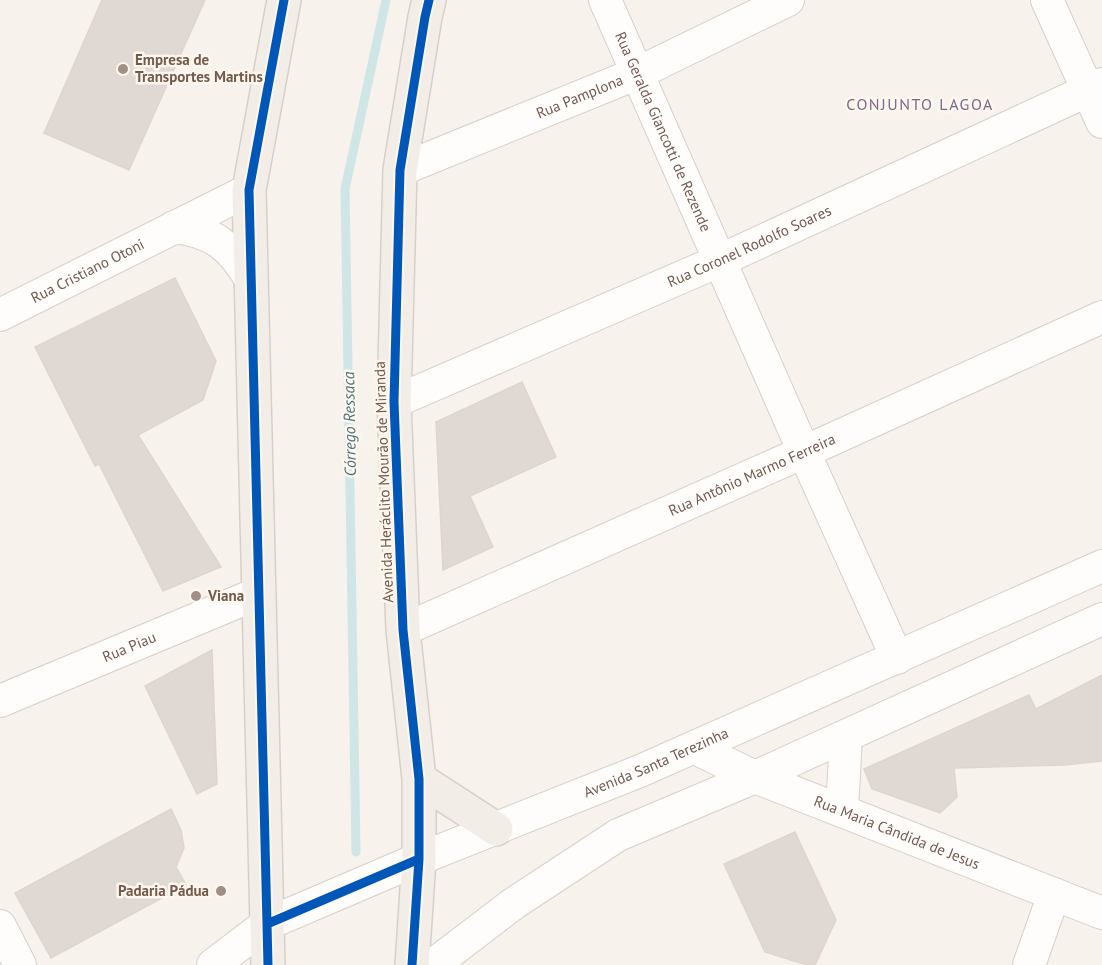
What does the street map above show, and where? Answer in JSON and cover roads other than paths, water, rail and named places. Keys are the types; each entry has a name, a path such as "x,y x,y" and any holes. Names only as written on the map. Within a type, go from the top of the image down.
{"main road":[{"path":"268,965 249,190 284,0"},
{"name":"Avenida Heráclito Mourão de Miranda","path":"412,965 419,859 419,779 403,630 394,402 400,170 424,17 429,0"},
{"path":"419,779 496,829"}],"street":[{"name":"Rua Geralda Giancotti de Rezende","path":"605,0 897,658"},
{"name":"Rua Pamplona","path":"400,170 638,73 788,0"},
{"path":"1047,0 1095,87 1102,122"},
{"name":"Rua Coronel Rodolfo Soares","path":"394,402 721,260 1095,87"},
{"name":"Rua Cristiano Otoni","path":"0,315 249,190"},
{"path":"174,227 194,229 212,237 230,250 240,261 251,280"},
{"name":"Rua Antônio Marmo Ferreira","path":"403,630 1102,317"},
{"name":"Avenida Santa Terezinha","path":"213,965 267,924 318,901 695,748 1102,566"},
{"name":"Rua Piau","path":"0,701 259,593"},
{"path":"433,965 513,904 618,835 755,777 1102,619"},
{"path":"842,811 846,736"},
{"name":"Rua Maria Cândida de Jesus","path":"695,748 755,777 1102,913"},
{"path":"1029,965 1054,894"},
{"path":"0,926 20,965"}],"waterway":[{"name":"Córrego Ressaca","path":"356,852 345,189 386,0"}],"place":[{"name":"Empresa de Transportes Martins","path":"123,69"},
{"name":"Viana","path":"196,596"},
{"name":"Padaria Pádua","path":"221,891"}],"district":[{"name":"CONJUNTO LAGOA","path":"920,104"}]}
